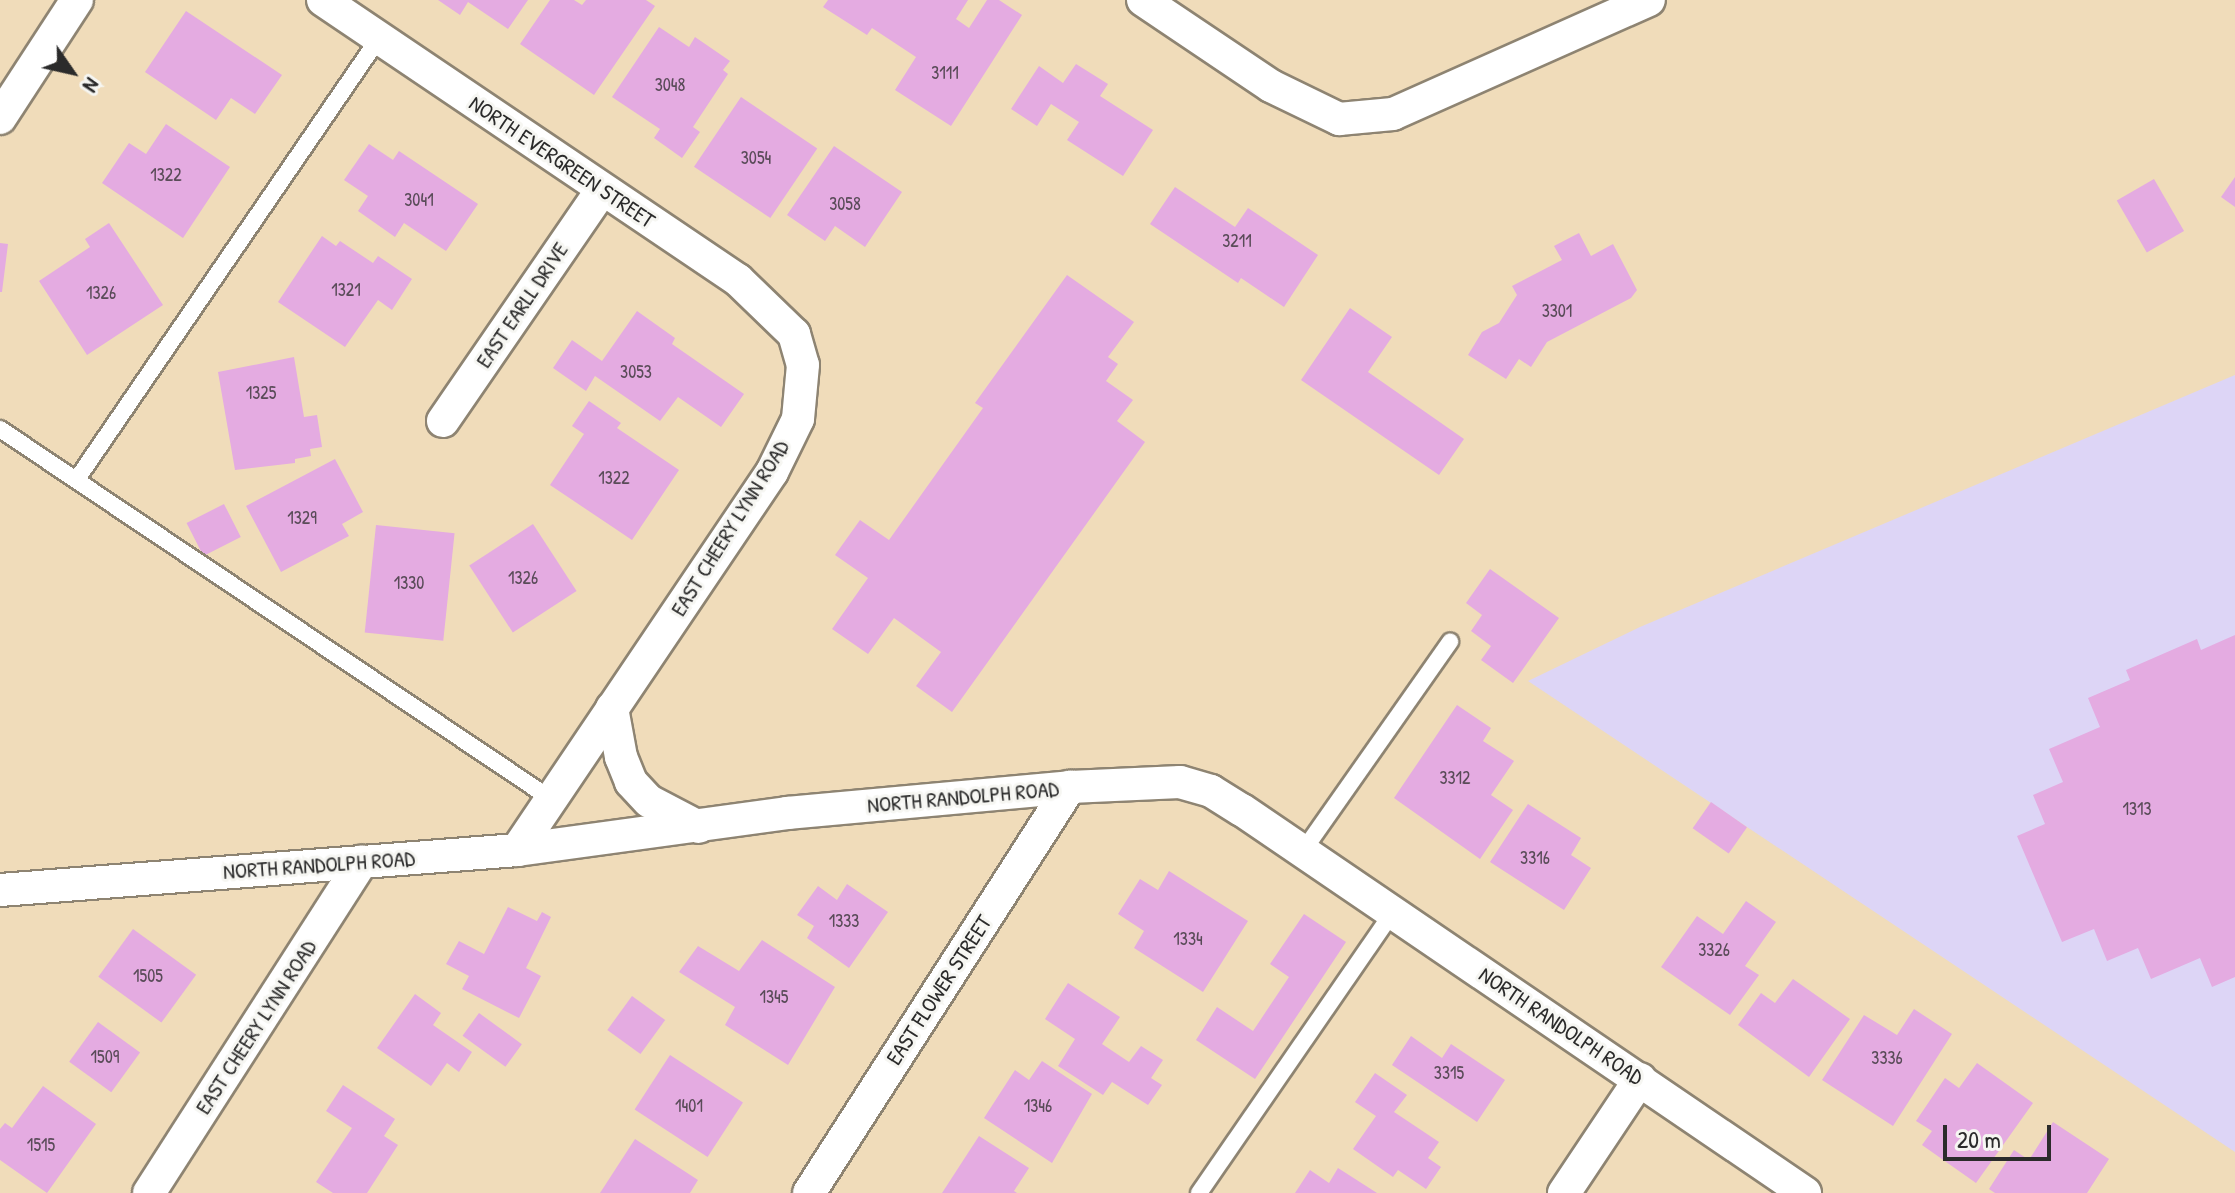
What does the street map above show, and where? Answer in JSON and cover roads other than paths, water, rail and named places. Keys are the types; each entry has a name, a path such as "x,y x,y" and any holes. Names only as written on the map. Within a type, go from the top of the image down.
{"street":[{"path":"0,118 77,0"},
{"name":"NORTH EVERGREEN STREET","path":"323,0 738,280 794,334"},
{"path":"1143,0 1271,86 1339,119 1393,114 1649,0"},
{"name":"EAST EARLL DRIVE","path":"443,421 602,190"},
{"name":"EAST CHEERY LYNN ROAD","path":"517,850 772,472 798,419 803,365 794,334"},
{"path":"612,708 621,757 631,782 649,801 699,827"},
{"name":"NORTH RANDOLPH ROAD","path":"0,890 517,850 787,813 1070,787 1180,782 1211,791 1303,851 1805,1193"},
{"name":"EAST FLOWER STREET","path":"809,1193 1070,787"},
{"name":"EAST CHEERY LYNN ROAD","path":"149,1193 362,861"},
{"path":"1564,1193 1640,1079"}],"lane":[{"path":"77,479 379,38"},
{"path":"0,429 551,799"},
{"path":"1303,851 1450,642"},
{"path":"1199,1193 1393,912"}]}
